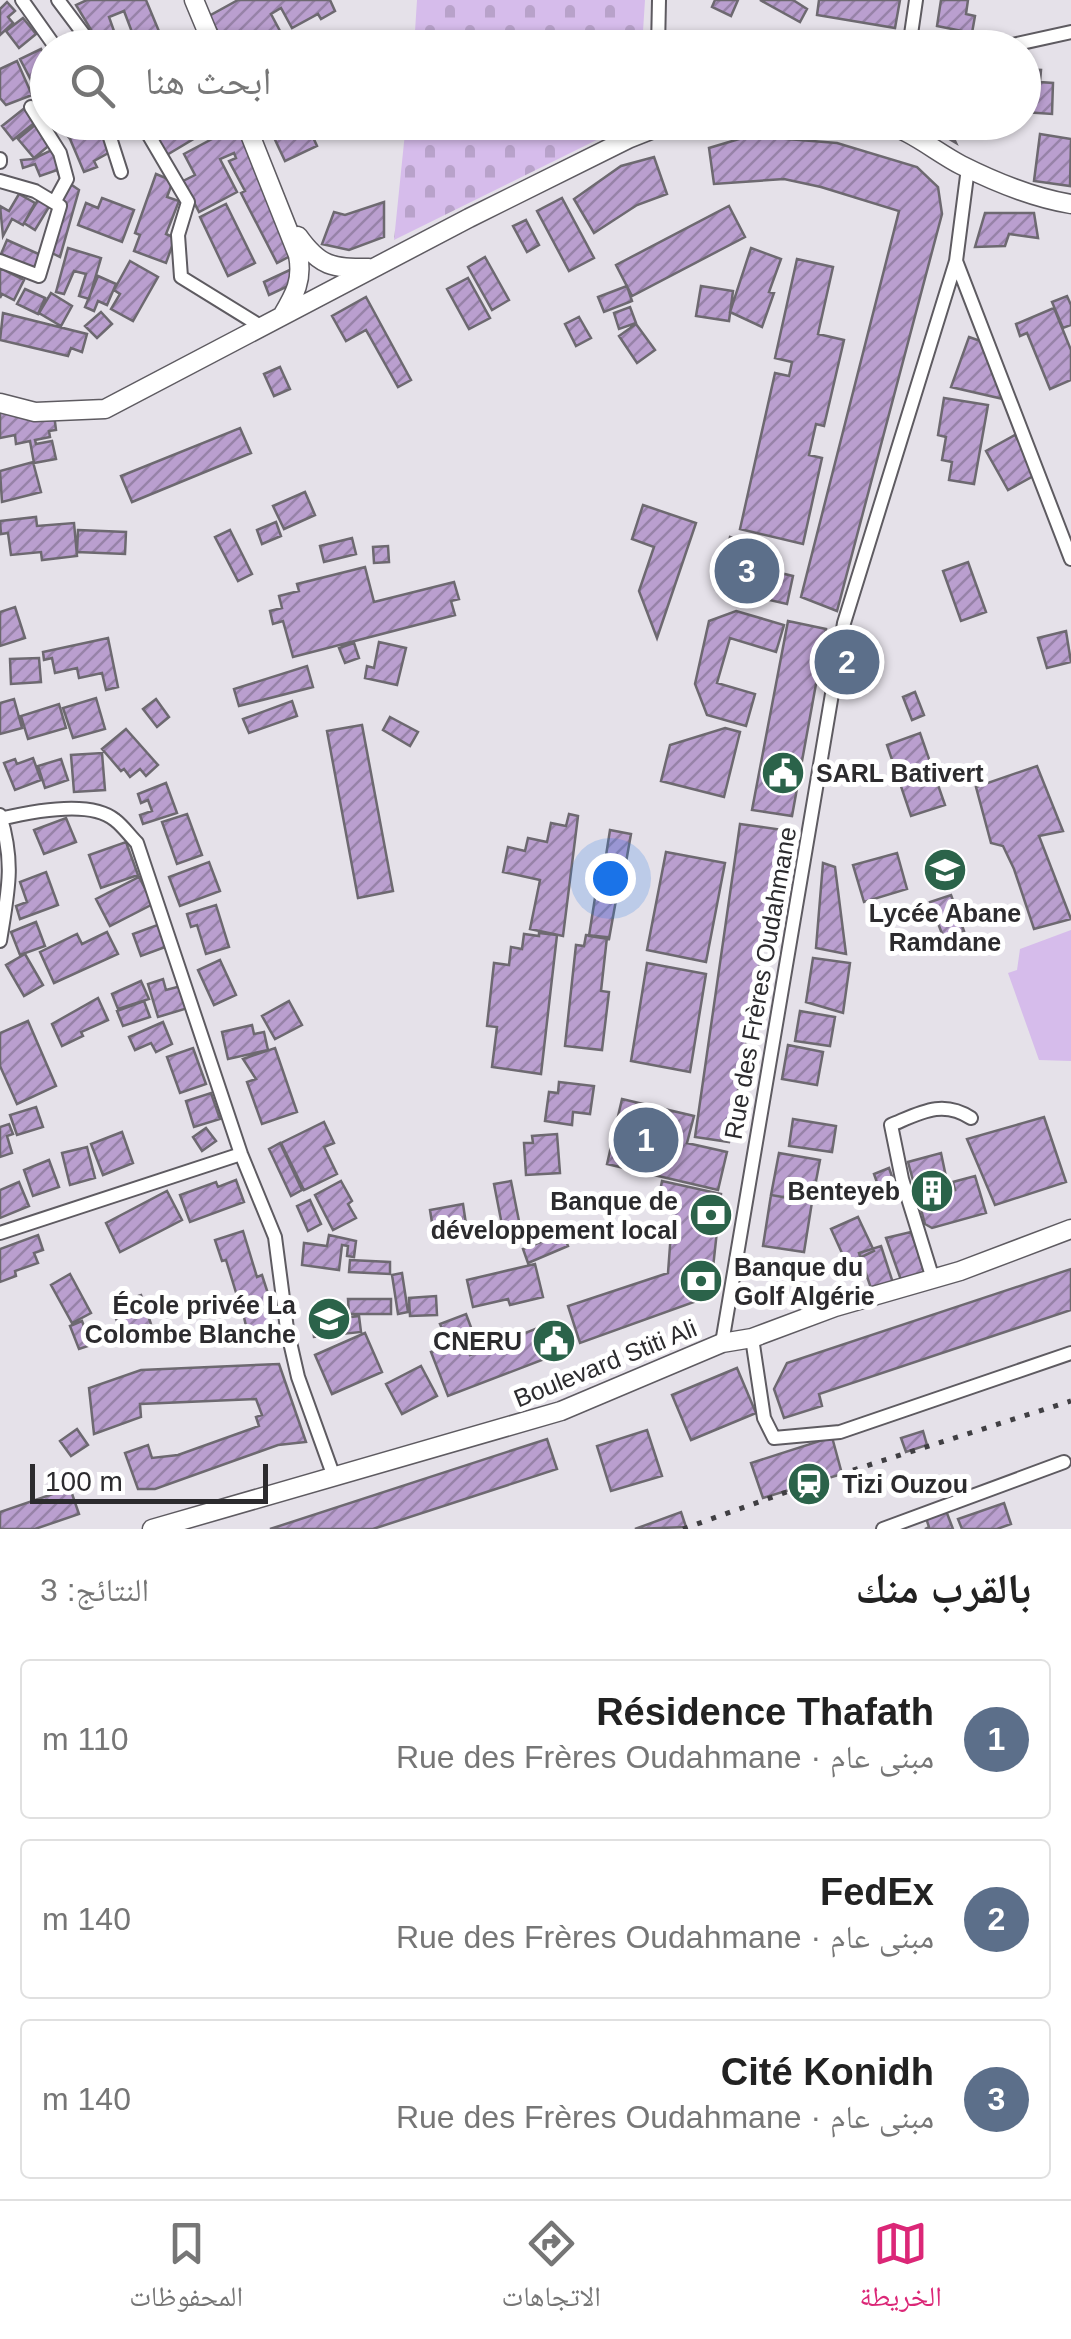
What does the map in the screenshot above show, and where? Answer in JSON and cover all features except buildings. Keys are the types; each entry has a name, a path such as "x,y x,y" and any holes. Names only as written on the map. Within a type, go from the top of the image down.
{"main road":[{"path":"194,0 206,30"},
{"path":"253,140 286,220 302,274 272,322"},
{"path":"0,403 35,412 106,410 373,268 630,140"},
{"path":"918,140 965,166 1046,200 1071,204"},
{"path":"286,220 310,253 328,266 373,268"},
{"name":"Boulevard Stiti Ali","path":"152,1529 562,1411 722,1343 752,1338 835,1307 933,1279 1071,1228"}],"street":[{"path":"22,0 43,30"},
{"path":"58,0 80,30"},
{"path":"658,30 659,0"},
{"path":"912,30 916,0"},
{"path":"1041,39 1071,32"},
{"path":"52,140 67,179 55,201"},
{"path":"111,140 122,172"},
{"path":"152,140 188,202 178,235 181,277 272,322"},
{"name":"Rue des Frères Oudahmane","path":"722,1343 844,622 956,260 965,166"},
{"path":"0,181 35,191 60,206 38,276 0,261"},
{"path":"956,260 1071,559"},
{"path":"0,941 10,850 0,818 49,808 113,817 136,843 241,1154 276,1237 294,1361 334,1477"},
{"path":"933,1279 902,1179 891,1125 928,1110 955,1108 970,1118"},
{"path":"0,1233 241,1154"},
{"path":"752,1338 764,1418 774,1438 840,1432 1071,1352"},
{"path":"883,1529 1064,1462"}],"green space":[{"path":"417,0 645,0 643,30 415,30"},
{"path":"404,140 597,140 394,240"},
{"path":"1071,930 1071,1061 1039,1060 1008,973 1017,970 1020,949"}],"railway":[{"path":"683,1529 809,1484 1071,1401"}],"place":[{"name":"Cité Konidh","path":"747,571"},
{"name":"FedEx","path":"847,662"},
{"name":"SARL Bativert","path":"783,773"},
{"name":"Lycée Abane Ramdane","path":"945,870"},
{"name":"Résidence Thafath","path":"646,1140"},
{"name":"Benteyeb","path":"932,1191"},
{"name":"Banque de développement local","path":"711,1215"},
{"name":"Banque du Golf Algérie","path":"701,1281"},
{"name":"École privée La Colombe Blanche","path":"329,1319"},
{"name":"CNERU","path":"554,1341"},
{"name":"Tizi Ouzou","path":"809,1484"}]}
